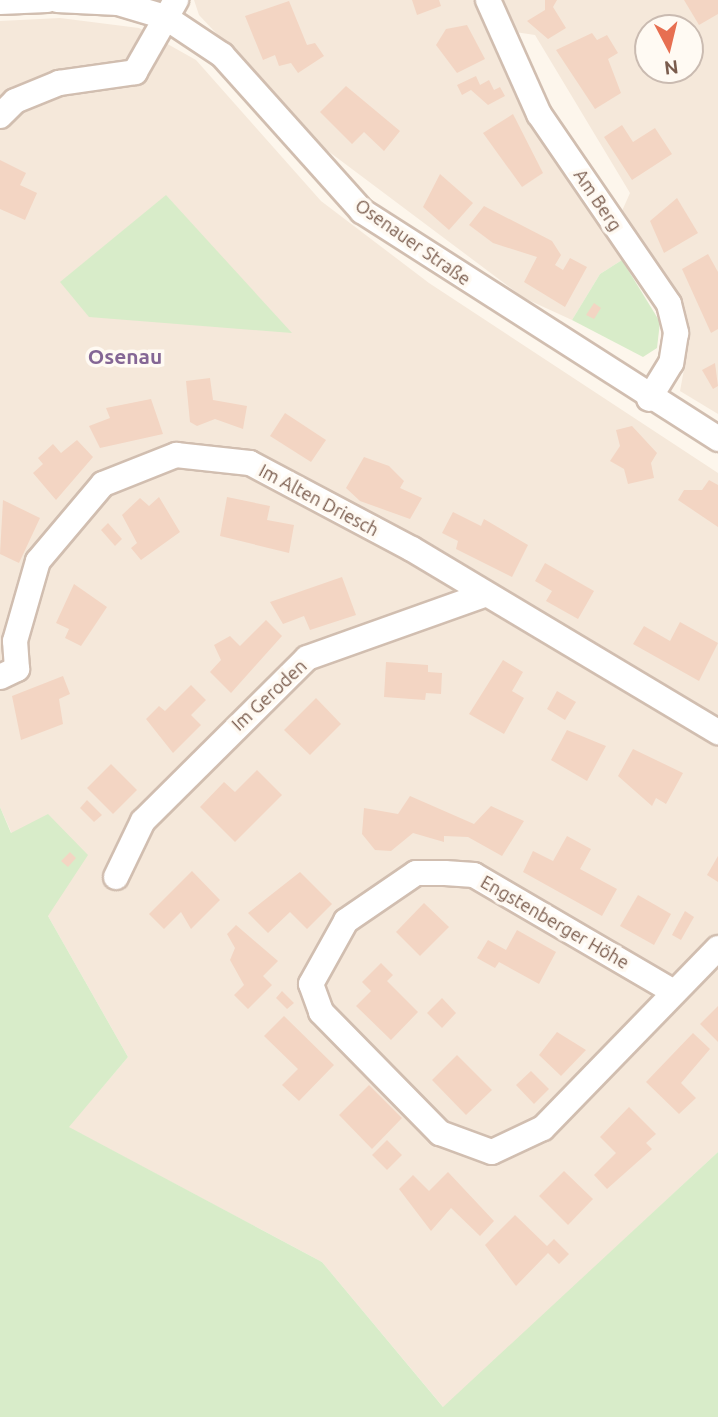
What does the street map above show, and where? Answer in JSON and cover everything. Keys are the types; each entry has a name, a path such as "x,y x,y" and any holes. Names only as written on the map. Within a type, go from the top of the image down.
{"street":[{"path":"0,2 47,0"},
{"name":"Osenauer Straße","path":"57,0 170,9 222,55 362,211 649,399 718,439"},
{"name":"Am Berg","path":"488,0 540,114 669,304 676,333 671,363 649,399"},
{"path":"0,116 15,101 59,83 135,72 170,9"},
{"name":"Im Alten Driesch","path":"0,677 17,669 15,641 38,561 103,484 176,455 250,464 484,595 718,732"},
{"name":"Im Geroden","path":"116,877 143,821 307,658 484,595"},
{"name":"Engstenberger Höhe","path":"674,992 474,876 445,873 416,873 346,921 311,984 320,1012 440,1133 492,1152 543,1128 718,948"}],"shaded area":[{"path":"194,0 474,0 522,107 622,260 600,274 572,320 524,298 324,148 199,15"},
{"path":"502,0 718,0 718,414 680,391 691,332 677,295 622,211 630,193 535,35 515,32"},
{"path":"60,18 139,28 196,60 321,201 429,283 718,473 718,1152 444,1408 322,1262 68,1127 128,1057 48,916 0,807 0,21"}],"green space":[{"path":"166,195 292,333 89,317 60,282"},
{"path":"622,260 660,322 657,348 643,357 572,320 600,274"},
{"path":"0,807 11,833 48,814 88,855 48,916 128,1057 69,1127 322,1262 443,1407 718,1152 718,1417 0,1417"}],"building":[{"path":"412,0 439,0 441,6 417,15"},
{"path":"545,0 557,0 553,7 566,28 548,39 527,21 545,10"},
{"path":"684,0 718,0 718,14 704,22 704,14 692,14"},
{"path":"289,1 307,45 315,43 324,56 298,73 291,63 279,66 275,55 263,60 245,16"},
{"path":"467,25 485,59 457,73 436,45 446,29"},
{"path":"592,33 597,40 607,35 618,53 608,59 621,93 595,109 556,50"},
{"path":"476,76 480,85 489,80 494,90 500,87 505,96 488,105 471,90 462,95 457,85"},
{"path":"346,86 400,131 384,151 364,132 352,144 320,112"},
{"path":"513,114 543,173 522,187 483,133"},
{"path":"622,125 633,142 655,128 672,154 632,180 604,137"},
{"path":"0,160 26,173 20,185 37,193 25,220 0,209"},
{"path":"440,174 473,203 449,230 423,207"},
{"path":"677,198 698,233 664,253 650,221"},
{"path":"484,206 552,241 561,255 555,265 563,270 570,258 587,267 565,307 524,282 537,257 493,243 469,225"},
{"path":"708,254 718,272 718,329 711,333 682,269"},
{"path":"594,303 601,308 594,319 586,315"},
{"path":"715,363 718,386 713,389 702,370"},
{"path":"210,378 213,400 247,406 243,429 215,419 197,426 190,422 186,381"},
{"path":"151,399 163,434 100,448 89,426 110,418 106,408"},
{"path":"285,413 326,440 311,462 270,436"},
{"path":"632,426 657,453 651,463 654,478 628,484 624,469 610,461 620,446 616,430"},
{"path":"77,440 93,457 56,500 33,473 43,464 38,458 53,444 61,453"},
{"path":"364,457 389,466 404,481 400,488 422,498 410,519 360,501 346,488"},
{"path":"709,480 718,485 718,527 678,500 684,490 702,490"},
{"path":"159,497 180,532 141,560 131,548 137,543 122,515 140,498 149,506"},
{"path":"227,497 270,506 267,520 294,525 289,553 220,536"},
{"path":"3,500 40,518 19,563 0,554"},
{"path":"453,512 481,526 484,519 528,545 512,577 456,549 458,541 442,533"},
{"path":"108,523 122,539 115,546 101,530"},
{"path":"545,563 594,591 578,619 546,601 552,591 535,581"},
{"path":"342,577 356,615 310,630 304,616 283,624 270,602"},
{"path":"74,584 107,607 81,646 65,638 69,629 56,623"},
{"path":"266,620 282,636 231,693 210,672 221,660 214,645 230,636 240,646"},
{"path":"680,622 718,643 699,681 633,644 644,626 670,641"},
{"path":"503,660 523,672 512,691 524,698 504,734 469,714"},
{"path":"386,662 428,665 428,672 442,673 441,694 426,693 425,700 384,697"},
{"path":"63,676 70,694 59,699 63,724 21,740 12,696"},
{"path":"191,685 206,700 191,715 201,725 173,753 146,719 159,706 165,711"},
{"path":"557,691 576,702 565,720 547,709"},
{"path":"316,698 341,724 310,755 284,730"},
{"path":"567,730 606,746 587,781 551,760"},
{"path":"633,749 683,773 666,804 656,798 652,806 618,776"},
{"path":"111,764 137,790 113,814 87,788"},
{"path":"257,770 282,795 235,842 200,807 224,782 235,792"},
{"path":"410,796 474,824 491,806 524,821 502,856 468,837 444,836 444,842 413,833 391,851 375,850 362,834 364,808 398,814"},
{"path":"87,800 102,815 94,822 80,808"},
{"path":"567,836 591,849 580,869 617,889 602,916 523,872 533,851 553,861"},
{"path":"70,852 76,858 68,867 61,861"},
{"path":"718,856 718,882 707,875"},
{"path":"192,871 220,900 191,929 181,912 164,929 149,914"},
{"path":"300,872 332,904 307,929 290,912 268,933 248,913"},
{"path":"638,895 671,914 654,945 620,926"},
{"path":"424,903 449,927 420,956 396,932"},
{"path":"685,911 694,917 681,940 672,935"},
{"path":"236,925 278,961 263,976 272,985 248,1009 234,995 244,985 230,960 235,948 227,934"},
{"path":"517,930 556,952 539,984 499,962 495,968 477,958 488,940 506,950"},
{"path":"381,963 393,975 387,981 418,1012 391,1040 356,1006 371,991 362,982"},
{"path":"282,991 294,1003 287,1009 276,998"},
{"path":"442,998 456,1013 442,1028 427,1013"},
{"path":"718,1006 718,1042 700,1024"},
{"path":"284,1016 334,1065 299,1101 282,1085 298,1069 264,1036"},
{"path":"557,1032 586,1050 561,1076 539,1055"},
{"path":"693,1033 710,1049 681,1083 696,1098 679,1114 646,1082"},
{"path":"457,1055 492,1090 466,1115 432,1080"},
{"path":"531,1071 549,1089 534,1104 516,1085"},
{"path":"369,1085 402,1118 372,1149 339,1115"},
{"path":"629,1107 656,1134 646,1143 652,1149 607,1189 594,1175 616,1153 600,1137"},
{"path":"387,1140 402,1155 387,1170 372,1155"},
{"path":"564,1171 593,1199 568,1225 539,1196"},
{"path":"448,1172 494,1221 480,1236 451,1208 431,1231 399,1189 413,1175 429,1191"},
{"path":"515,1215 547,1246 554,1239 569,1254 559,1264 548,1253 516,1286 485,1245"}],"district":[{"name":"Osenau","path":"125,356"}]}
